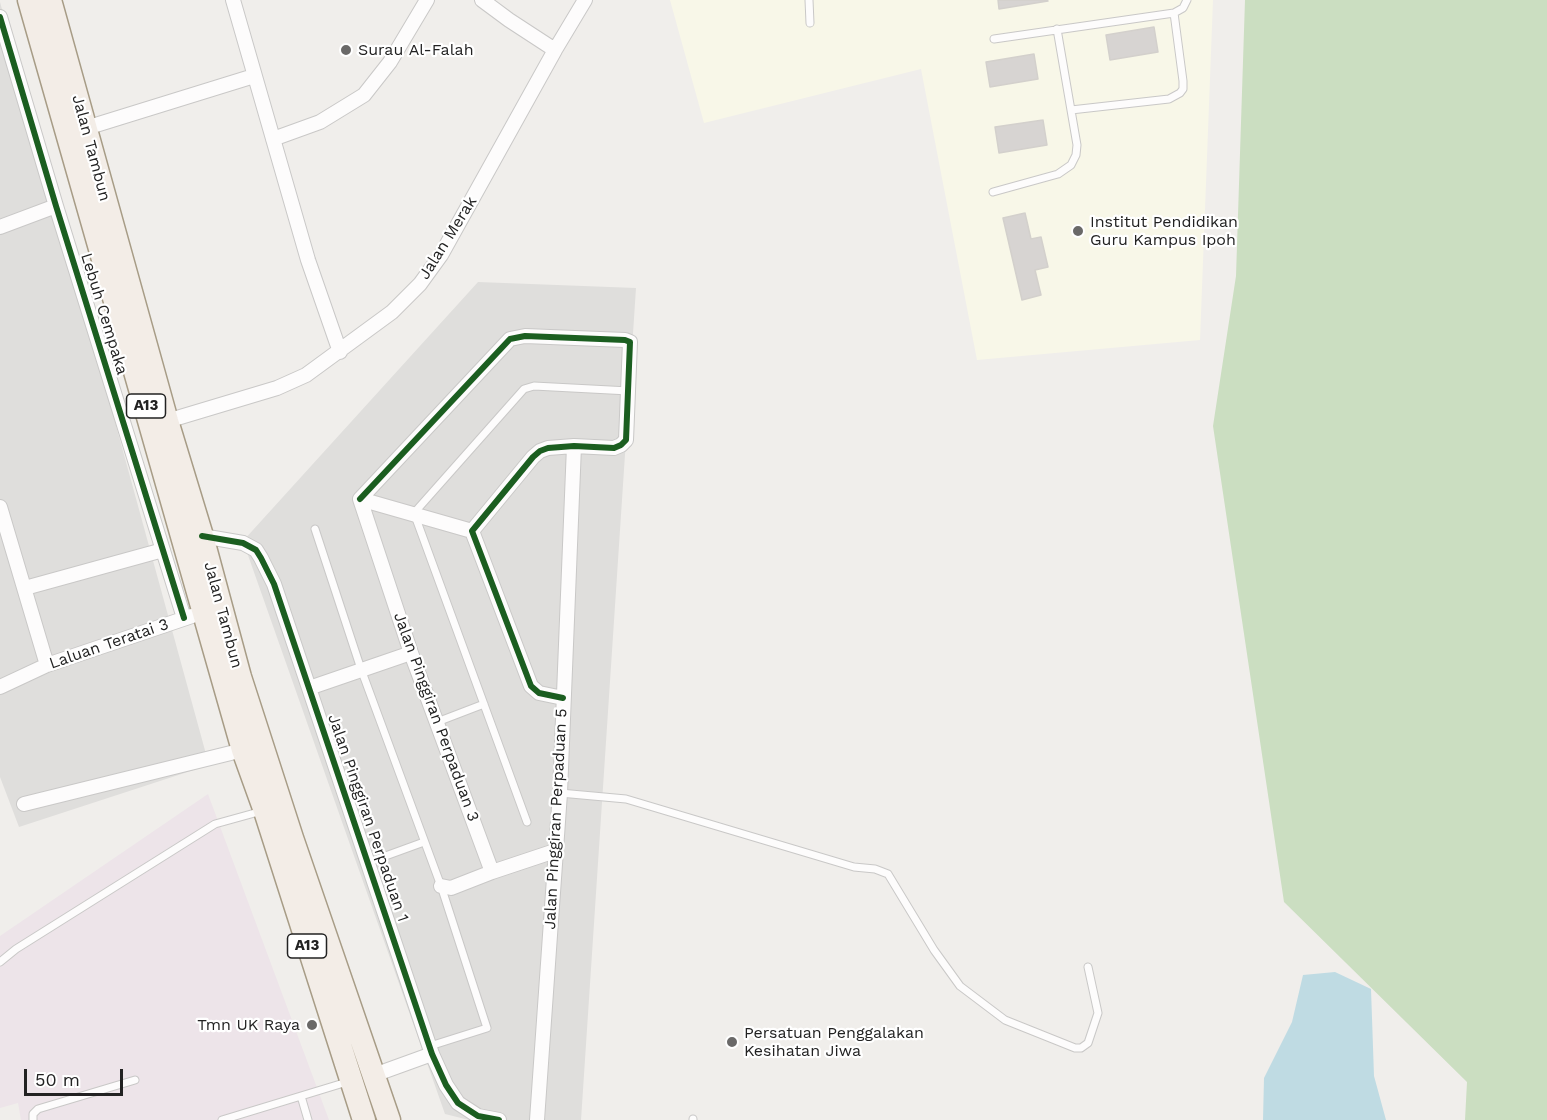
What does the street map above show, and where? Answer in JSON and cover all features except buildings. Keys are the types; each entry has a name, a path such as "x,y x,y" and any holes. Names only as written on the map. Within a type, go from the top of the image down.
{"main road":[{"name":"Jalan Tambun","path":"29,0 243,750 363,1078 390,1120"},
{"name":"Jalan Tambun","path":"50,0 167,421 202,536 203,612 251,712 324,933 363,1078 364,1120"},
{"path":"251,712 274,794 273,803 265,811"},
{"path":"265,811 273,813 278,818 296,850"},
{"path":"363,1078 362,1087 369,1120"}],"street":[{"path":"233,0 308,260 340,352"},
{"path":"273,138 320,122 348,107 364,95 390,62 427,0"},
{"path":"482,0 555,50"},
{"name":"Jalan Merak","path":"167,421 277,388 306,375 392,312 420,284 441,255 585,0"},
{"name":"Lebuh Cempaka","path":"0,17 163,550 203,612"},
{"path":"86,128 254,76"},
{"path":"0,227 56,206"},
{"path":"517,337 628,340 631,344 626,440 614,448 574,446 548,448 533,457 472,531 360,499 510,339 517,337"},
{"name":"Jalan Pinggiran Perpaduan 5","path":"537,1120 560,793 574,446"},
{"name":"Jalan Pinggiran Perpaduan 3","path":"360,499 411,653 492,872"},
{"path":"0,507 47,665"},
{"path":"472,531 531,686 539,693 563,698"},
{"name":"Jalan Pinggiran Perpaduan 1","path":"202,536 243,543 256,550 261,558 274,584 431,1050 446,1085 458,1103 478,1118 499,1120"},
{"path":"25,588 163,550"},
{"name":"Laluan Teratai 3","path":"0,687 47,665 203,612"},
{"path":"309,688 411,653"},
{"path":"24,804 243,750"},
{"path":"441,886 451,888 555,851"},
{"path":"363,1078 431,1050"}],"lane":[{"path":"809,0 810,23"},
{"path":"994,39 1174,13 1184,8 1187,0"},
{"path":"1071,110 1169,99 1180,93 1183,89 1183,81 1174,13"},
{"path":"993,192 1058,174 1071,165 1076,155 1077,146 1057,29"},
{"path":"527,822 414,513 524,389 534,386 629,391"},
{"path":"315,529 361,669 441,886 487,1028 431,1050"},
{"path":"437,722 484,704"},
{"path":"560,793 626,799 854,867 875,869 888,874 934,950 960,986 1005,1020 1075,1048 1081,1048 1088,1043 1098,1013 1088,967"},
{"path":"0,962 215,824 265,811"},
{"path":"369,862 424,842"},
{"path":"222,1120 363,1078"},
{"path":"33,1120 33,1114 38,1109 135,1080"},
{"path":"301,1096 308,1120"}],"shaded area":[{"name":"Institut Pendidikan Guru Kampus Ipoh","path":"670,0 1213,0 1200,340 977,360 921,69 704,123"},
{"path":"0,2 209,765 19,827 0,777"},
{"path":"478,282 636,288 581,1120 469,1120 445,1114 243,541"},
{"path":"208,794 329,1120 21,1120 18,1103 0,1108 0,936"}],"green space":[{"path":"1245,0 1547,0 1547,1120 1465,1120 1467,1082 1284,902 1213,426 1236,276"}],"water":[{"path":"1335,972 1371,989 1374,1076 1386,1120 1263,1120 1264,1078 1292,1022 1303,975"}],"cycle path":[{"path":"0,17 184,618"},
{"path":"360,499 510,339 525,336 630,342 626,440 614,448 574,446 548,448 540,451 472,531 531,686 539,693 563,698"},
{"path":"202,536 243,543 256,550 261,558 274,584 432,1054 446,1085 458,1103 478,1116 499,1120"}],"place":[{"name":"Surau Al-Falah","path":"346,50"},
{"name":"Institut Pendidikan Guru Kampus Ipoh","path":"1078,231"},
{"name":"Tmn UK Raya","path":"312,1025"},
{"name":"Persatuan Penggalakan Kesihatan Jiwa","path":"732,1042"}]}
